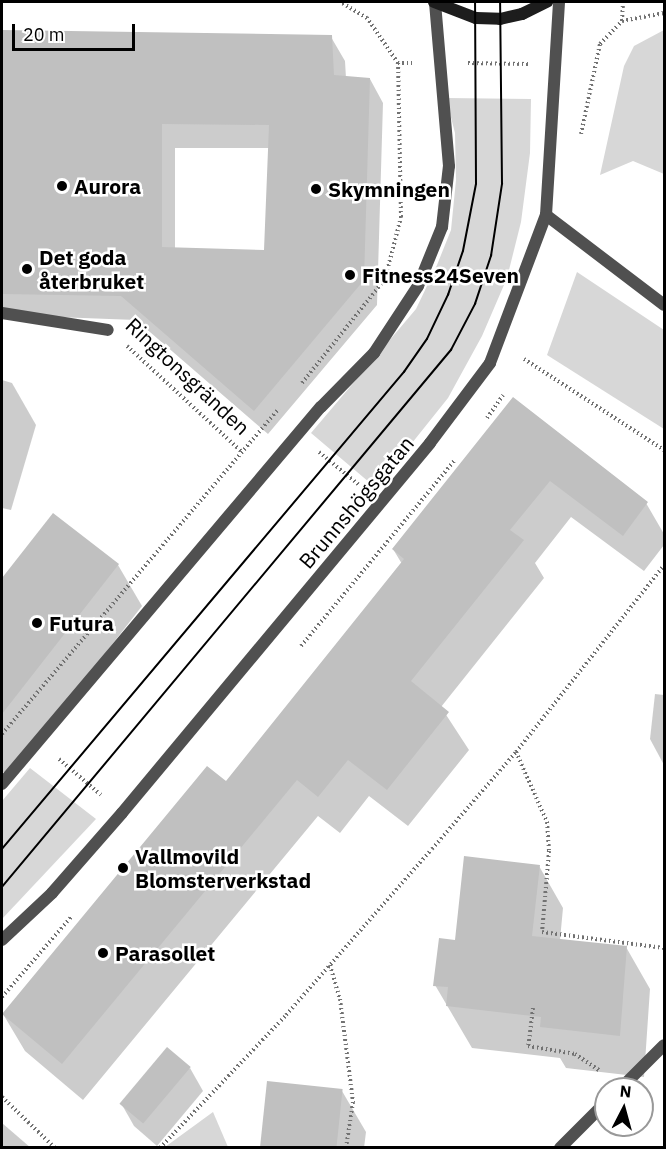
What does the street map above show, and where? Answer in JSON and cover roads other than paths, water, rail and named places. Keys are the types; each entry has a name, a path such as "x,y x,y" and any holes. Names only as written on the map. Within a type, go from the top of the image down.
{"main road":[{"path":"434,2 476,18 500,19 522,14 546,2"}],"street":[{"path":"2,784 298,434 374,353 418,286 442,227 449,166 442,63 434,2"},
{"name":"Brunnshögsgatan","path":"2,940 52,893 122,813 381,502 490,363 546,214 553,64 559,2"},
{"path":"546,214 664,305"},
{"name":"Ringtonsgränden","path":"2,313 108,330"},
{"path":"632,1077 664,1045"},
{"path":"560,1148 594,1114"}],"tram line":[{"path":"2,849 404,372 427,339 448,295 463,251 476,184 475,2"},
{"path":"2,887 451,350 475,304 491,256 502,184 500,2"}],"place":[{"name":"Aurora","path":"62,186"},
{"name":"Skymningen","path":"316,189"},
{"name":"Det goda återbruket","path":"27,269"},
{"name":"Fitness24Seven","path":"350,275"},
{"name":"Futura","path":"37,623"},
{"name":"Vallmovild Blomsterverkstad","path":"123,868"},
{"name":"Parasollet","path":"103,953"}]}
